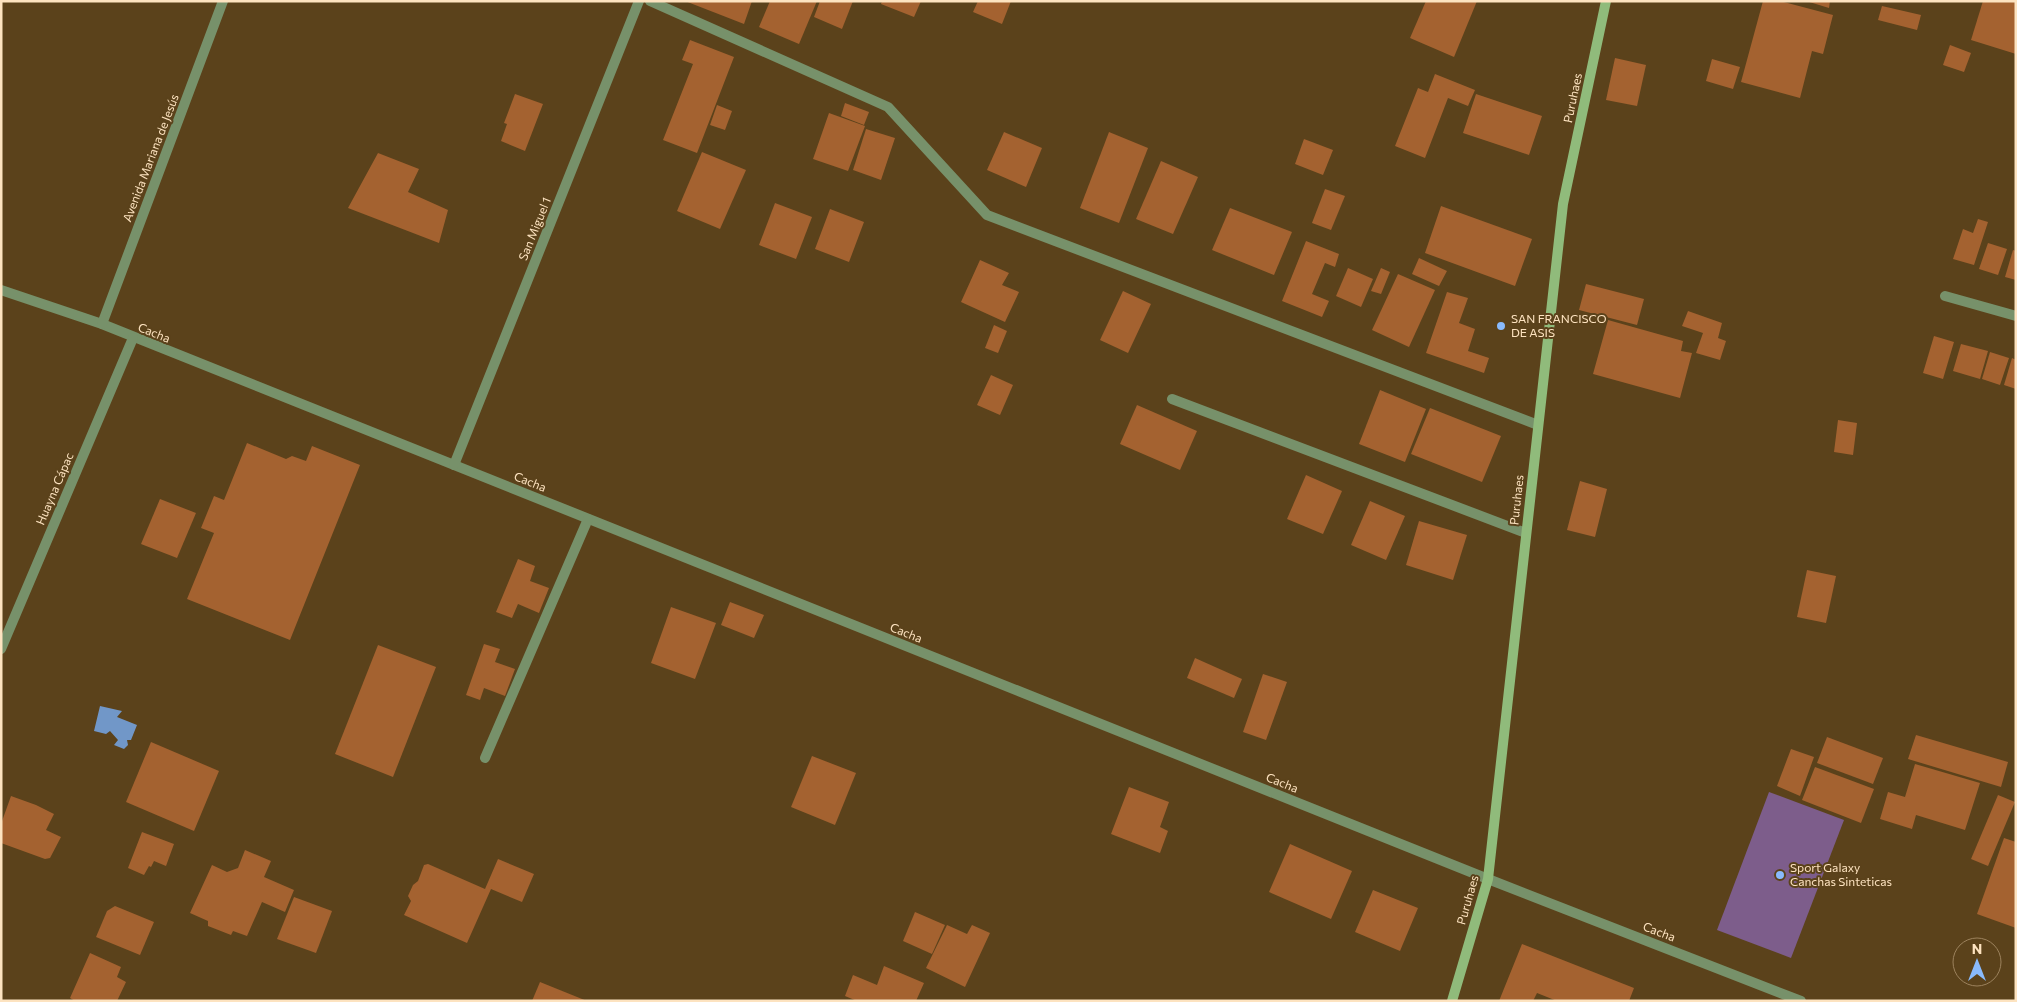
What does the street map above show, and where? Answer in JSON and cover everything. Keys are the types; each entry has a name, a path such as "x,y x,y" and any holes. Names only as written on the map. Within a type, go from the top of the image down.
{"street":[{"name":"Avenida Mariana de Jesús","path":"102,324 223,1"},
{"name":"San Miguel 1","path":"454,465 639,1"},
{"path":"650,1 888,107 987,215 1538,424"},
{"name":"Puruhaes","path":"1452,1001 1488,879 1563,204 1606,1"},
{"name":"Cacha","path":"1,290 102,324 1488,879 1801,1001"},
{"path":"1946,296 2016,316"},
{"name":"Huayna Cápac","path":"1,649 133,338"},
{"path":"1172,399 1526,533"},
{"path":"485,758 588,519"}],"shaded area":[{"name":"Sport Galaxy Canchas Sinteticas","path":"1769,792 1844,820 1791,958 1717,930"}],"water":[{"path":"100,706 122,711 117,717 137,725 131,740 127,740 128,745 124,749 114,745 118,740 110,731 106,734 94,731"}],"building":[{"path":"685,1 752,1 744,24"},
{"path":"770,1 817,1 799,44 759,27"},
{"path":"820,1 853,1 842,29 814,17"},
{"path":"882,1 921,1 914,17 881,4"},
{"path":"978,1 1011,1 1002,24 973,12"},
{"path":"1426,1 1477,1 1454,57 1410,38"},
{"path":"1763,1 1780,1 1833,15 1823,54 1812,51 1800,98 1741,82"},
{"path":"1806,1 1830,1 1829,8"},
{"path":"1983,1 2016,1 2016,54 1971,40"},
{"path":"1882,6 1921,15 1917,30 1878,20"},
{"path":"690,40 734,57 697,153 663,140 693,64 682,60"},
{"path":"1950,45 1971,53 1964,72 1943,65"},
{"path":"1615,58 1646,65 1637,106 1606,100"},
{"path":"1712,59 1740,67 1733,89 1706,81"},
{"path":"1435,74 1475,90 1468,106 1448,98 1425,158 1395,146 1418,88 1428,92"},
{"path":"515,94 543,104 525,151 501,141 507,124 504,123"},
{"path":"1476,94 1542,116 1529,155 1463,133"},
{"path":"845,103 869,112 864,125 841,116"},
{"path":"717,105 732,111 725,130 710,125"},
{"path":"829,113 865,126 848,171 813,159"},
{"path":"866,129 895,138 881,180 853,170"},
{"path":"1004,132 1042,148 1026,187 987,170"},
{"path":"1109,132 1148,148 1119,223 1080,208"},
{"path":"1304,139 1333,150 1323,175 1295,164"},
{"path":"702,152 746,170 720,229 677,211"},
{"path":"378,153 419,169 408,192 448,210 439,243 348,208"},
{"path":"1161,161 1198,177 1173,234 1136,219"},
{"path":"1325,189 1345,196 1331,230 1312,223"},
{"path":"775,203 812,217 796,259 759,245"},
{"path":"1441,206 1532,239 1515,286 1425,253"},
{"path":"1230,208 1292,232 1274,275 1212,250"},
{"path":"830,209 864,222 849,262 815,249"},
{"path":"1978,219 1988,222 1974,265 1953,259 1963,229 1973,233"},
{"path":"1306,241 1339,254 1335,267 1325,263 1312,294 1329,301 1322,317 1282,301"},
{"path":"1988,243 2007,249 1998,275 1979,269"},
{"path":"2013,250 2016,251 2016,280 2005,277"},
{"path":"1419,258 1447,271 1439,286 1412,274"},
{"path":"980,260 1009,273 1002,285 1019,292 1005,322 961,302"},
{"path":"1348,268 1373,279 1361,307 1336,296"},
{"path":"1381,268 1390,272 1381,294 1371,291"},
{"path":"1398,274 1435,290 1409,347 1372,330"},
{"path":"1586,284 1644,299 1637,325 1579,310"},
{"path":"1123,291 1151,304 1128,353 1100,340"},
{"path":"1447,292 1468,298 1459,323 1475,329 1468,351 1489,358 1484,373 1426,353"},
{"path":"1688,311 1722,323 1718,338 1726,341 1720,360 1696,353 1703,333 1682,326"},
{"path":"1608,320 1683,341 1681,351 1692,353 1680,398 1593,374"},
{"path":"994,325 1007,331 998,353 985,348"},
{"path":"1934,336 1954,342 1943,379 1923,373"},
{"path":"1961,344 1988,351 1980,379 1953,371"},
{"path":"1990,352 2009,358 2000,385 1982,379"},
{"path":"2012,358 2016,360 2016,389 2004,385"},
{"path":"991,375 1013,385 1000,415 977,405"},
{"path":"1380,390 1426,409 1405,462 1359,444"},
{"path":"1137,405 1197,431 1180,470 1120,444"},
{"path":"1430,408 1501,436 1482,482 1411,454"},
{"path":"1838,420 1857,423 1853,455 1834,452"},
{"path":"247,443 286,459 292,456 306,461 312,446 360,465 290,640 187,599 214,533 201,528 214,496 224,500"},
{"path":"1306,475 1342,491 1323,534 1287,519"},
{"path":"1580,481 1607,489 1595,537 1567,530"},
{"path":"160,499 196,513 177,558 141,544"},
{"path":"1370,501 1405,516 1386,560 1351,545"},
{"path":"1419,521 1467,535 1453,580 1406,565"},
{"path":"518,559 535,566 530,581 549,588 539,613 518,604 512,618 496,612"},
{"path":"1807,570 1836,576 1826,623 1797,617"},
{"path":"730,602 764,615 754,638 721,625"},
{"path":"671,607 716,623 695,679 651,663"},
{"path":"484,644 500,649 495,662 515,669 505,696 484,688 480,700 466,695"},
{"path":"378,645 436,667 393,777 335,754"},
{"path":"1195,658 1242,679 1234,698 1187,678"},
{"path":"1263,674 1287,682 1266,740 1243,732"},
{"path":"1916,735 2008,762 2001,787 1908,759"},
{"path":"1827,737 1883,758 1873,784 1817,763"},
{"path":"151,742 219,771 194,831 126,802"},
{"path":"1791,749 1814,757 1800,796 1777,786"},
{"path":"812,756 856,773 835,825 791,807"},
{"path":"1915,764 1980,783 1965,830 1916,815 1912,829 1880,819 1888,792 1905,797"},
{"path":"1815,767 1874,789 1861,823 1802,800"},
{"path":"1129,787 1169,802 1160,827 1168,831 1160,853 1111,834"},
{"path":"1998,795 2015,802 1988,866 1971,859"},
{"path":"11,796 54,814 46,830 61,837 50,858 45,859 1,843 1,824"},
{"path":"142,832 174,844 166,866 154,861 144,875 128,868"},
{"path":"2004,838 2016,842 2016,928 1977,914"},
{"path":"1290,844 1352,871 1331,919 1269,892"},
{"path":"245,850 271,861 264,877 294,890 285,912 262,902 247,936 233,931 231,935 208,926 208,921 190,913 212,865 227,872 238,868"},
{"path":"498,859 534,874 522,902 491,889 467,943 404,915 411,901 408,896 413,885 418,881 424,865 428,864 485,889"},
{"path":"1373,890 1418,908 1400,951 1355,932"},
{"path":"294,897 332,911 316,953 277,939"},
{"path":"115,906 154,922 140,955 96,937 107,911"},
{"path":"915,912 945,925 932,954 903,941"},
{"path":"947,925 967,934 972,925 990,933 965,987 926,968"},
{"path":"1522,944 1634,988 1629,1001 1557,1001 1537,993 1533,1001 1499,1001"},
{"path":"90,953 121,967 117,977 126,982 117,1001 75,1001 70,998"},
{"path":"884,966 924,983 916,1001 857,1001 845,996 853,975 877,985"},
{"path":"540,982 587,1001 532,1001"}],"place":[{"name":"SAN FRANCISCO DE ASIS","path":"1501,326"},
{"name":"Sport Galaxy Canchas Sinteticas","path":"1780,875"}]}
